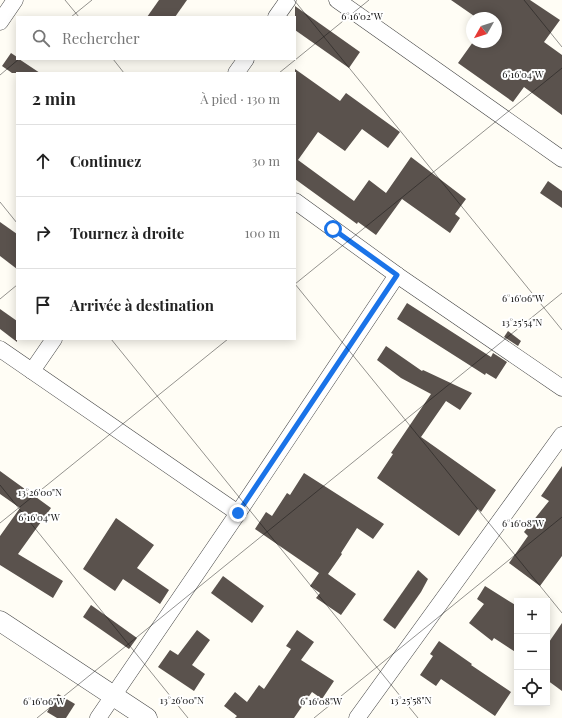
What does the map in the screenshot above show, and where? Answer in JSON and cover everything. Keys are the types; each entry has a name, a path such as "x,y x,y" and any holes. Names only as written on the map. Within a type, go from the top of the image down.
{"street":[{"path":"0,22 15,0"},
{"path":"277,16 288,0"},
{"path":"337,0 562,159"},
{"path":"237,72 245,60"},
{"path":"296,202 397,275 562,388"},
{"path":"98,718 238,513 397,275"},
{"path":"32,371 53,340"},
{"path":"0,349 238,513"},
{"path":"357,718 562,435"},
{"path":"0,621 147,718"}],"building":[{"path":"159,0 187,0 176,16 148,16"},
{"path":"451,0 530,0 560,20 544,42 562,55 562,115 524,87 513,102 458,63 469,48 502,48 502,12 468,12"},
{"path":"295,6 360,52 349,68 296,31"},
{"path":"11,53 16,56 16,60 20,60 38,72 12,73 2,66"},
{"path":"295,69 340,101 346,93 400,132 388,148 362,129 345,151 318,132 298,160 354,201 369,180 386,193 411,157 466,199 455,214 460,218 450,233 402,199 376,235 358,222 357,224 296,180"},
{"path":"548,181 562,191 562,208 540,193"},
{"path":"0,222 16,233 16,268 0,256"},
{"path":"407,303 491,357 493,353 507,362 496,379 486,373 485,375 397,319"},
{"path":"0,309 16,320 17,342 0,329"},
{"path":"508,331 521,341 518,346 504,337"},
{"path":"386,346 422,371 423,370 472,393 460,410 446,401 421,437 496,490 481,512 478,509 459,536 377,478 393,454 391,453 431,394 401,378 377,360"},
{"path":"562,466 562,556 540,586 509,563 528,536 524,532 549,501 541,496"},
{"path":"0,471 51,508 18,554 63,581 53,598 0,565 0,536 20,508 0,494"},
{"path":"304,473 384,524 373,539 357,528 328,574 356,594 341,615 316,598 320,593 310,586 319,573 255,529 266,512 272,516 287,493 290,495"},
{"path":"116,518 154,545 137,568 169,590 160,604 123,579 115,591 83,569"},
{"path":"418,570 428,579 421,592 395,629 383,620"},
{"path":"223,576 264,606 252,623 211,593"},
{"path":"485,586 514,604 514,651 494,638 492,641 469,623 484,604 477,599"},
{"path":"91,605 137,638 129,649 83,617"},
{"path":"562,623 562,691 550,682 550,641"},
{"path":"197,630 210,640 192,665 205,674 194,691 158,667 170,650 178,655"},
{"path":"297,630 314,642 301,660 334,681 322,699 312,692 294,718 235,718 237,716 224,706 235,692 247,702 259,685 264,689 291,649 286,646"},
{"path":"439,641 511,692 495,716 441,679 436,686 420,675 433,656 430,654"},
{"path":"58,694 75,704 66,718 57,718 47,712"}],"route":[{"path":"238,513 397,275 333,229"}]}
